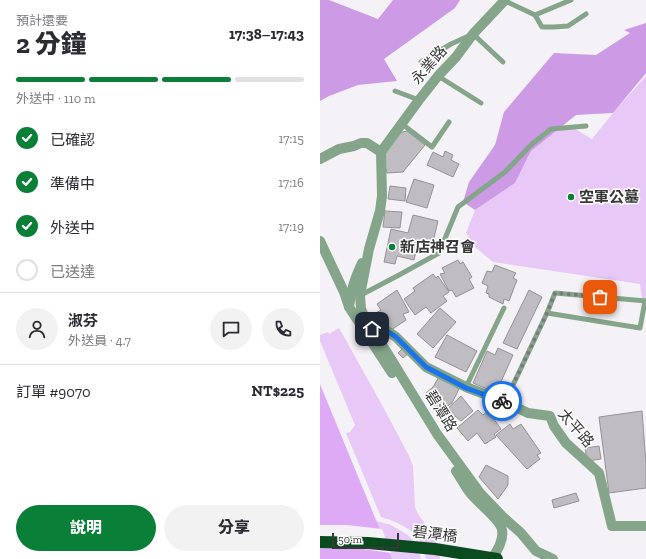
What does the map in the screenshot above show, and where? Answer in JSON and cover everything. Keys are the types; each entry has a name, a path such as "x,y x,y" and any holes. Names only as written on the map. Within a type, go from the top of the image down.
{"highway":[{"name":"碧潭橋","path":"320,542 368,543 427,548 497,559"}],"street":[{"name":"永業路","path":"381,152 418,100 456,57 472,34 504,0"},
{"path":"320,159 339,149 361,143 367,143 381,152"},
{"name":"碧潭路","path":"381,152 382,196 380,211 369,249 360,295 361,309 366,321 437,434 480,493 521,533 536,551 552,559"},
{"name":"碧潭路","path":"320,241 344,292 349,307 471,494 495,518 502,528 502,536 498,550 492,559"},
{"name":"碧潭路","path":"349,307 350,294 355,279 369,249"},
{"name":"太平路","path":"372,329 384,329 396,337 426,367 466,388 505,402 528,413 550,416 554,426 566,443 599,473 612,526 646,526"}],"lane":[{"path":"504,0 535,15 542,27 568,26 586,14"},
{"path":"535,15 571,0"},
{"path":"421,62 451,44 472,34 503,62"},
{"path":"438,76 481,103"},
{"path":"395,91 418,100"},
{"path":"402,124 432,147 449,122"},
{"path":"360,295 439,253 458,207 505,172 532,144 551,129 586,126"},
{"path":"505,402 555,293 645,301 640,328 547,313"},
{"path":"466,388 504,308"}],"shaded area":[{"path":"320,0 329,0 378,19 393,0 460,0 455,8 384,59 397,81 358,85 320,101"},
{"path":"646,23 646,73 613,113 576,115 531,151 515,183 475,210 463,202 469,182 495,145 504,112 554,53 596,55 630,33 624,30"},
{"name":"空軍公墓","path":"646,76 646,299 642,298 640,284 493,262 475,247 466,233 475,210 515,183 531,151 556,130 570,126 592,139"},
{"path":"339,328 409,456 413,466 415,507 418,514 432,533 438,547 440,559 426,559 421,543 413,532 397,523 381,517 346,433 350,432 355,425 320,341 320,335 328,332 329,334"},
{"path":"320,384 392,559 320,559"},
{"path":"376,521 391,525 408,535 417,545 421,559 392,559"}],"pier":[{"path":"320,525 346,525 382,529 391,553 363,549 320,547"}],"building":[{"path":"407,131 425,145 403,172 387,173 382,156 397,133"},
{"path":"445,151 453,155 451,160 459,164 453,177 427,165 433,152 443,157"},
{"path":"414,179 434,185 427,208 406,202"},
{"path":"390,186 406,188 405,201 388,199"},
{"path":"385,211 402,212 400,228 383,227"},
{"path":"413,215 438,221 432,246 418,242 414,260 397,256 395,264 384,262 391,229 408,233"},
{"path":"458,260 460,264 463,262 472,277 469,279 474,288 456,297 452,290 449,291 440,274 445,273 442,268"},
{"path":"495,265 516,273 513,278 517,280 509,301 504,299 503,304 489,297 489,294 486,293 488,286 482,283 487,271 492,272"},
{"path":"433,274 436,278 438,276 449,292 443,296 447,301 431,313 426,307 415,315 404,299 415,291 413,288"},
{"path":"397,290 409,312 403,314 406,320 391,330 387,323 383,325 376,313 381,310 377,304"},
{"path":"529,290 542,297 517,349 503,343"},
{"path":"440,308 456,322 433,348 417,334"},
{"path":"447,335 477,351 466,372 435,357"},
{"path":"403,348 409,353 403,358 398,353"},
{"path":"498,348 513,355 496,393 473,383 487,351 495,355"},
{"path":"440,375 459,389 452,403 439,412 426,393 433,387"},
{"path":"461,396 473,411 461,421 455,416 449,422 442,414"},
{"path":"478,410 483,415 488,411 501,429 494,434 496,437 485,444 477,433 468,441 457,428"},
{"path":"642,411 646,463 646,488 609,493 599,417"},
{"path":"510,424 513,429 521,424 541,453 537,455 540,459 527,469 496,435"},
{"path":"599,446 601,459 587,461 585,448"},
{"path":"486,465 508,476 508,485 498,499 479,477"},
{"path":"576,493 579,501 554,508 552,500"}],"way so far":[{"path":"502,401 505,402 555,293 600,297"}],"place":[{"name":"空軍公墓","path":"571,197"},
{"name":"新店神召會","path":"392,247"}],"route":[{"path":"372,329 384,329 396,337 426,367 466,388 502,401"}]}
